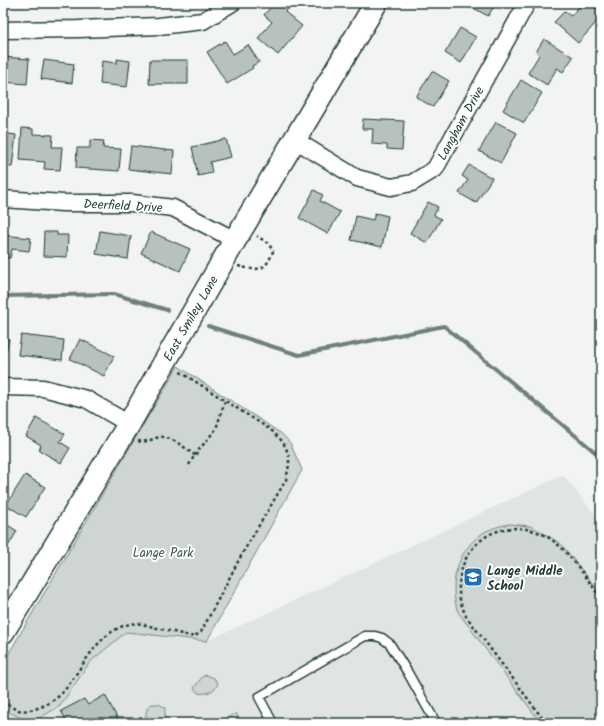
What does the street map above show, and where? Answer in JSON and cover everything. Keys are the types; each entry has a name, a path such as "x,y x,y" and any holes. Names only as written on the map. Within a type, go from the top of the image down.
{"street":[{"path":"3,30 78,30 158,26 203,21 232,3"},
{"name":"East Smiley Lane","path":"3,632 126,430 165,362 245,237 295,140 376,3"},
{"name":"Langham Drive","path":"295,140 357,178 391,187 412,183 435,169 526,3"},
{"name":"Deerfield Drive","path":"3,199 63,203 132,203 173,208 245,237"},
{"path":"3,387 43,388 86,399 126,430"}],"lane":[{"path":"274,723 258,697 365,636 375,636 382,638 390,644 436,723"}],"path":[{"path":"237,265 253,270 260,269 271,259 273,251 269,244 245,237"},
{"path":"3,700 17,710 27,711 53,701 62,693 98,645 118,628 128,624 137,623 194,637 201,632 242,554 286,480 289,455 283,442 271,430 225,402 165,362"},
{"path":"189,466 197,452 216,429 225,402"},
{"path":"126,430 140,442 150,441 161,437 170,439 196,456"},
{"path":"546,723 466,616 460,603 458,590 465,559 473,547 483,537 493,532 518,528 530,529 544,534 561,549 601,598"}],"shaded area":[{"name":"Lange Middle School","path":"563,475 601,522 601,723 31,723 60,706 90,662 126,632 207,641"},
{"path":"3,709 31,723 3,723"}],"green space":[{"name":"Lange Park","path":"178,366 282,434 290,443 302,470 207,641 126,632 90,662 60,706 31,723 3,709 3,663"},
{"path":"509,524 530,526 561,544 601,594 601,723 541,723 458,612 454,590 457,568 461,558 474,540 483,533 492,528"},
{"path":"207,675 214,678 218,684 217,686 210,692 198,693 194,688 203,676"},
{"path":"152,704 159,704 165,708 165,718 161,723 148,723 146,721 147,709"},
{"path":"236,713 241,723 218,723"}],"building":[{"path":"274,3 284,3 289,8 285,12 302,26 278,55 258,38 272,22 264,15"},
{"path":"469,3 496,3 488,16 468,5"},
{"path":"582,3 590,3 601,12 601,17 578,43 554,22 565,11 571,16"},
{"path":"460,28 476,37 461,63 445,53"},
{"path":"544,39 573,57 563,72 557,68 547,85 528,73 539,55 536,52"},
{"path":"225,41 233,54 248,45 259,62 252,66 253,68 227,84 207,52"},
{"path":"3,57 29,59 27,84 3,82"},
{"path":"117,59 130,61 127,87 100,84 102,61 117,63"},
{"path":"44,60 74,64 72,83 41,79"},
{"path":"150,60 188,60 188,84 149,84"},
{"path":"432,71 449,81 433,107 416,97"},
{"path":"521,80 542,93 524,123 503,110"},
{"path":"363,119 404,121 402,150 387,149 387,145 372,144 373,129 362,129"},
{"path":"496,122 517,133 501,163 479,151"},
{"path":"22,128 33,129 33,134 53,135 52,147 62,147 60,170 44,169 45,162 20,160"},
{"path":"3,133 16,135 12,167 3,166"},
{"path":"226,139 231,157 210,162 212,173 198,176 192,147"},
{"path":"90,140 104,141 103,148 121,149 119,171 76,168 77,148 90,148"},
{"path":"131,146 174,151 172,174 128,169"},
{"path":"469,165 492,178 476,203 459,193 468,180 462,176"},
{"path":"314,190 323,195 320,201 340,212 328,234 299,218"},
{"path":"428,202 438,207 434,215 441,219 427,243 410,233"},
{"path":"375,213 388,216 382,247 351,240 356,216 373,220"},
{"path":"100,231 131,236 128,259 96,254"},
{"path":"44,232 57,232 57,235 68,235 67,257 43,256"},
{"path":"151,232 190,249 180,271 141,253"},
{"path":"3,235 31,238 29,251 12,249 10,258 3,258"},
{"path":"21,335 64,340 62,360 18,355"},
{"path":"3,338 9,339 4,361 3,361"},
{"path":"80,339 114,356 104,376 70,359"},
{"path":"36,418 65,434 60,442 70,448 61,463 39,450 41,445 26,436"},
{"path":"25,475 45,487 26,517 6,505"},
{"path":"3,522 17,531 3,555"},
{"path":"105,695 120,723 68,723 61,711 84,699 88,705"}],"waterway":[{"path":"3,296 114,294 167,310"},
{"path":"208,326 299,355 444,326 601,457"}],"place":[{"name":"Lange Middle School","path":"473,577"}]}
